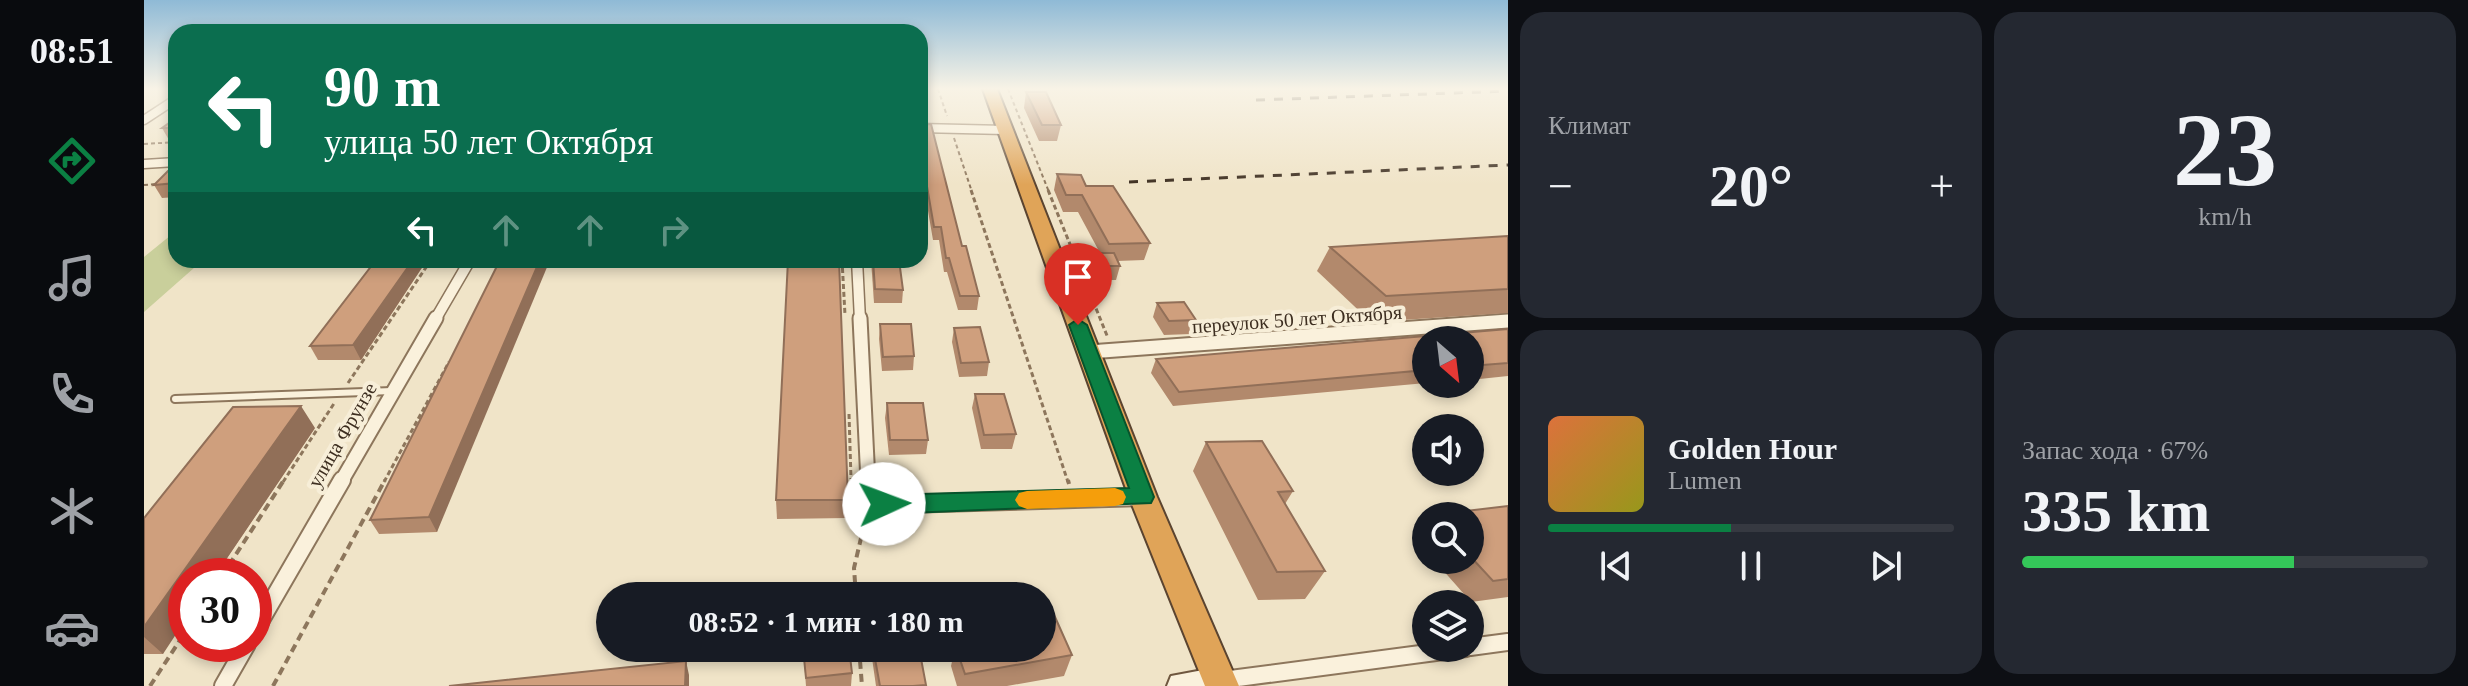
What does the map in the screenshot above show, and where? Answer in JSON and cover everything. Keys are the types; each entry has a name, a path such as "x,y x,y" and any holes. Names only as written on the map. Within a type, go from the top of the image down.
{"highway":[{"path":"1002,121 1101,352 1143,497 1221,683"}],"street":[{"path":"928,128 1005,130"},
{"path":"144,164 168,162"},
{"name":"улица Фрунзе","path":"272,601 465,268"},
{"path":"857,268 869,505 1143,497"},
{"name":"переулок 50 лет Октября","path":"1101,352 1508,321"},
{"path":"1484,646 1508,642"},
{"path":"1181,686 1412,656"},
{"path":"223,686 237,662"}],"lane":[{"path":"175,399 392,391"}],"path":[{"path":"949,121 1073,498"},
{"path":"1019,121 1101,352"},
{"path":"144,144 168,142"},
{"path":"144,185 165,183"},
{"path":"234,558 426,268"},
{"path":"273,686 452,356"},
{"path":"855,582 854,568 869,505"},
{"path":"150,686 168,658"},
{"path":"860,662 862,686"}],"green space":[{"path":"168,238 168,268 194,268 144,312 144,257"}],"building":[{"path":"1040,121 1059,121 1061,125 1042,125"},
{"path":"928,124 931,124 962,246 966,246 979,296 960,296 949,258 946,258 941,227 934,227 928,192"},
{"path":"168,171 168,184 154,185"},
{"path":"1057,174 1081,175 1086,186 1113,186 1150,243 1109,244 1082,195 1066,195"},
{"path":"1508,236 1508,289 1386,296 1330,247"},
{"path":"1094,253 1114,253 1120,266 1100,266"},
{"path":"370,268 407,268 353,345 310,346"},
{"path":"496,268 537,268 429,517 370,520"},
{"path":"788,268 839,268 848,500 776,500"},
{"path":"874,268 900,268 903,290 875,289"},
{"path":"1184,302 1196,320 1169,321 1157,303"},
{"path":"880,324 911,324 914,356 883,357"},
{"path":"980,327 989,362 961,363 954,328"},
{"path":"1508,329 1508,363 1484,365 1484,331"},
{"path":"1412,337 1412,371 1179,392 1156,359"},
{"path":"975,394 1004,394 1016,434 984,435"},
{"path":"887,403 923,403 928,440 890,440"},
{"path":"301,406 193,558 168,558 168,593 144,627 144,518 233,407"},
{"path":"1262,441 1293,491 1278,492 1325,571 1277,572 1206,442"},
{"path":"1508,506 1508,579 1493,581 1484,571 1484,509"},
{"path":"1056,619 1072,655 1056,658"},
{"path":"677,662 686,662 685,686 449,686"},
{"path":"804,662 851,662 852,673 806,678"},
{"path":"876,662 922,662 926,685 880,686"},
{"path":"961,662 1033,662 965,674"}],"railway":[{"path":"1129,182 1508,165"}],"slow traffic":[{"path":"1027,500 1115,497"}],"route":[{"path":"884,504 1143,497 1078,325"}]}
